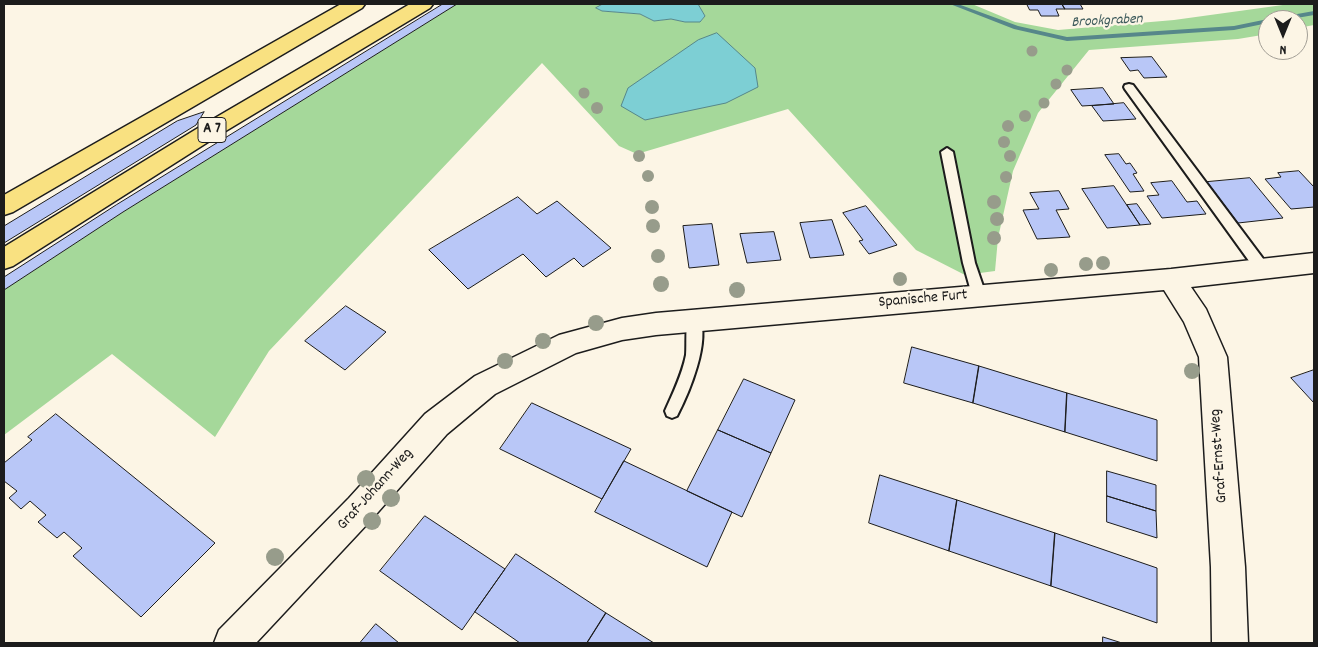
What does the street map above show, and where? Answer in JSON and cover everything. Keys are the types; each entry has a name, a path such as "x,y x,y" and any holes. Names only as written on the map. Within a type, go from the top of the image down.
{"highway":[{"name":"A 7","path":"4,206 355,4"},
{"name":"A 7","path":"4,259 211,130 423,4"}],"street":[{"name":"Spanische Furt","path":"537,359 568,343 622,329 694,320 1171,279 1314,263"},
{"name":"Graf-Ernst-Weg","path":"1171,279 1196,317 1213,357 1228,567 1230,643"},
{"name":"Graf-Johann-Weg","path":"232,643 360,509 436,424 485,385 537,359"}],"lane":[{"path":"1129,87 1262,268"},
{"path":"947,152 968,263 979,295"},
{"path":"672,411 682,393 690,368 696,341 694,320"}],"green space":[{"path":"457,4 603,4 596,8 602,11 640,14 654,21 671,19 685,22 700,22 705,16 698,4 972,4 1015,22 1058,30 1174,20 1290,4 1314,4 1314,25 1308,26 1308,10 1258,10 1258,36 1238,39 1089,50 1038,113 1013,171 998,238 995,271 965,275 916,250 788,109 637,154 619,146 542,63 269,351 215,437 112,354 4,435 4,290 123,212"}],"water":[{"path":"603,4 698,4 705,16 700,22 685,22 671,19 654,21 640,14 602,11 596,8"},
{"path":"717,33 755,68 758,87 726,103 645,120 621,106 628,88 698,40"}],"building":[{"path":"443,4 457,4 123,212 4,290 4,277 116,205"},
{"path":"1027,4 1062,4 1065,9 1056,9 1059,16 1041,16 1038,10 1030,10"},
{"path":"1062,4 1080,4 1083,9 1065,9"},
{"path":"1152,57 1167,77 1144,78 1138,70 1130,71 1121,58"},
{"path":"1103,88 1114,104 1082,106 1071,90"},
{"path":"1124,103 1136,119 1103,121 1092,106"},
{"path":"204,112 196,125 4,243 4,226 177,121"},
{"path":"1119,154 1126,164 1130,163 1137,173 1133,174 1144,191 1130,192 1105,155"},
{"path":"1299,171 1314,187 1314,207 1291,209 1265,179 1281,177 1278,173"},
{"path":"1250,178 1283,218 1238,223 1207,182"},
{"path":"1172,181 1187,202 1197,201 1206,214 1162,218 1147,196 1159,195 1151,183"},
{"path":"1114,186 1140,225 1107,228 1082,189"},
{"path":"1059,191 1069,209 1056,210 1070,237 1037,239 1023,210 1039,209 1030,193"},
{"path":"518,197 537,214 557,201 611,248 583,267 574,258 546,277 523,254 468,289 429,250"},
{"path":"1137,204 1151,224 1140,225 1127,205"},
{"path":"866,206 897,245 869,254 859,241 863,240 843,213"},
{"path":"832,220 844,255 810,258 800,223"},
{"path":"712,224 719,265 689,268 683,226"},
{"path":"774,232 781,260 747,263 740,234"},
{"path":"346,306 386,332 345,370 305,341"},
{"path":"912,347 979,366 973,403 904,383"},
{"path":"979,366 1067,393 1065,432 973,403"},
{"path":"1314,370 1314,403 1291,378"},
{"path":"744,379 795,400 771,453 718,430"},
{"path":"1067,393 1157,420 1157,461 1065,432"},
{"path":"532,403 631,449 602,499 500,449"},
{"path":"56,414 215,543 141,617 73,556 82,548 64,532 57,538 38,522 46,515 30,501 21,509 9,498 17,491 4,481 4,463 32,440 28,437"},
{"path":"718,430 771,453 742,517 687,491"},
{"path":"624,461 732,512 707,567 595,512"},
{"path":"1107,471 1156,485 1156,511 1107,496"},
{"path":"880,475 957,500 949,551 869,523"},
{"path":"1107,496 1156,511 1157,538 1107,522"},
{"path":"957,500 1055,533 1051,586 949,551"},
{"path":"425,516 505,569 462,630 380,571"},
{"path":"1055,533 1157,568 1157,623 1051,586"},
{"path":"516,554 606,613 587,643 520,643 475,612"},
{"path":"606,613 654,643 587,643"},
{"path":"376,624 399,643 360,643"},
{"path":"1103,637 1122,643 1103,643"}],"waterway":[{"name":"Brookgraben","path":"953,4 1016,28 1067,39 1234,28 1258,23"},
{"name":"Brookgraben","path":"1308,14 1314,13"}]}
